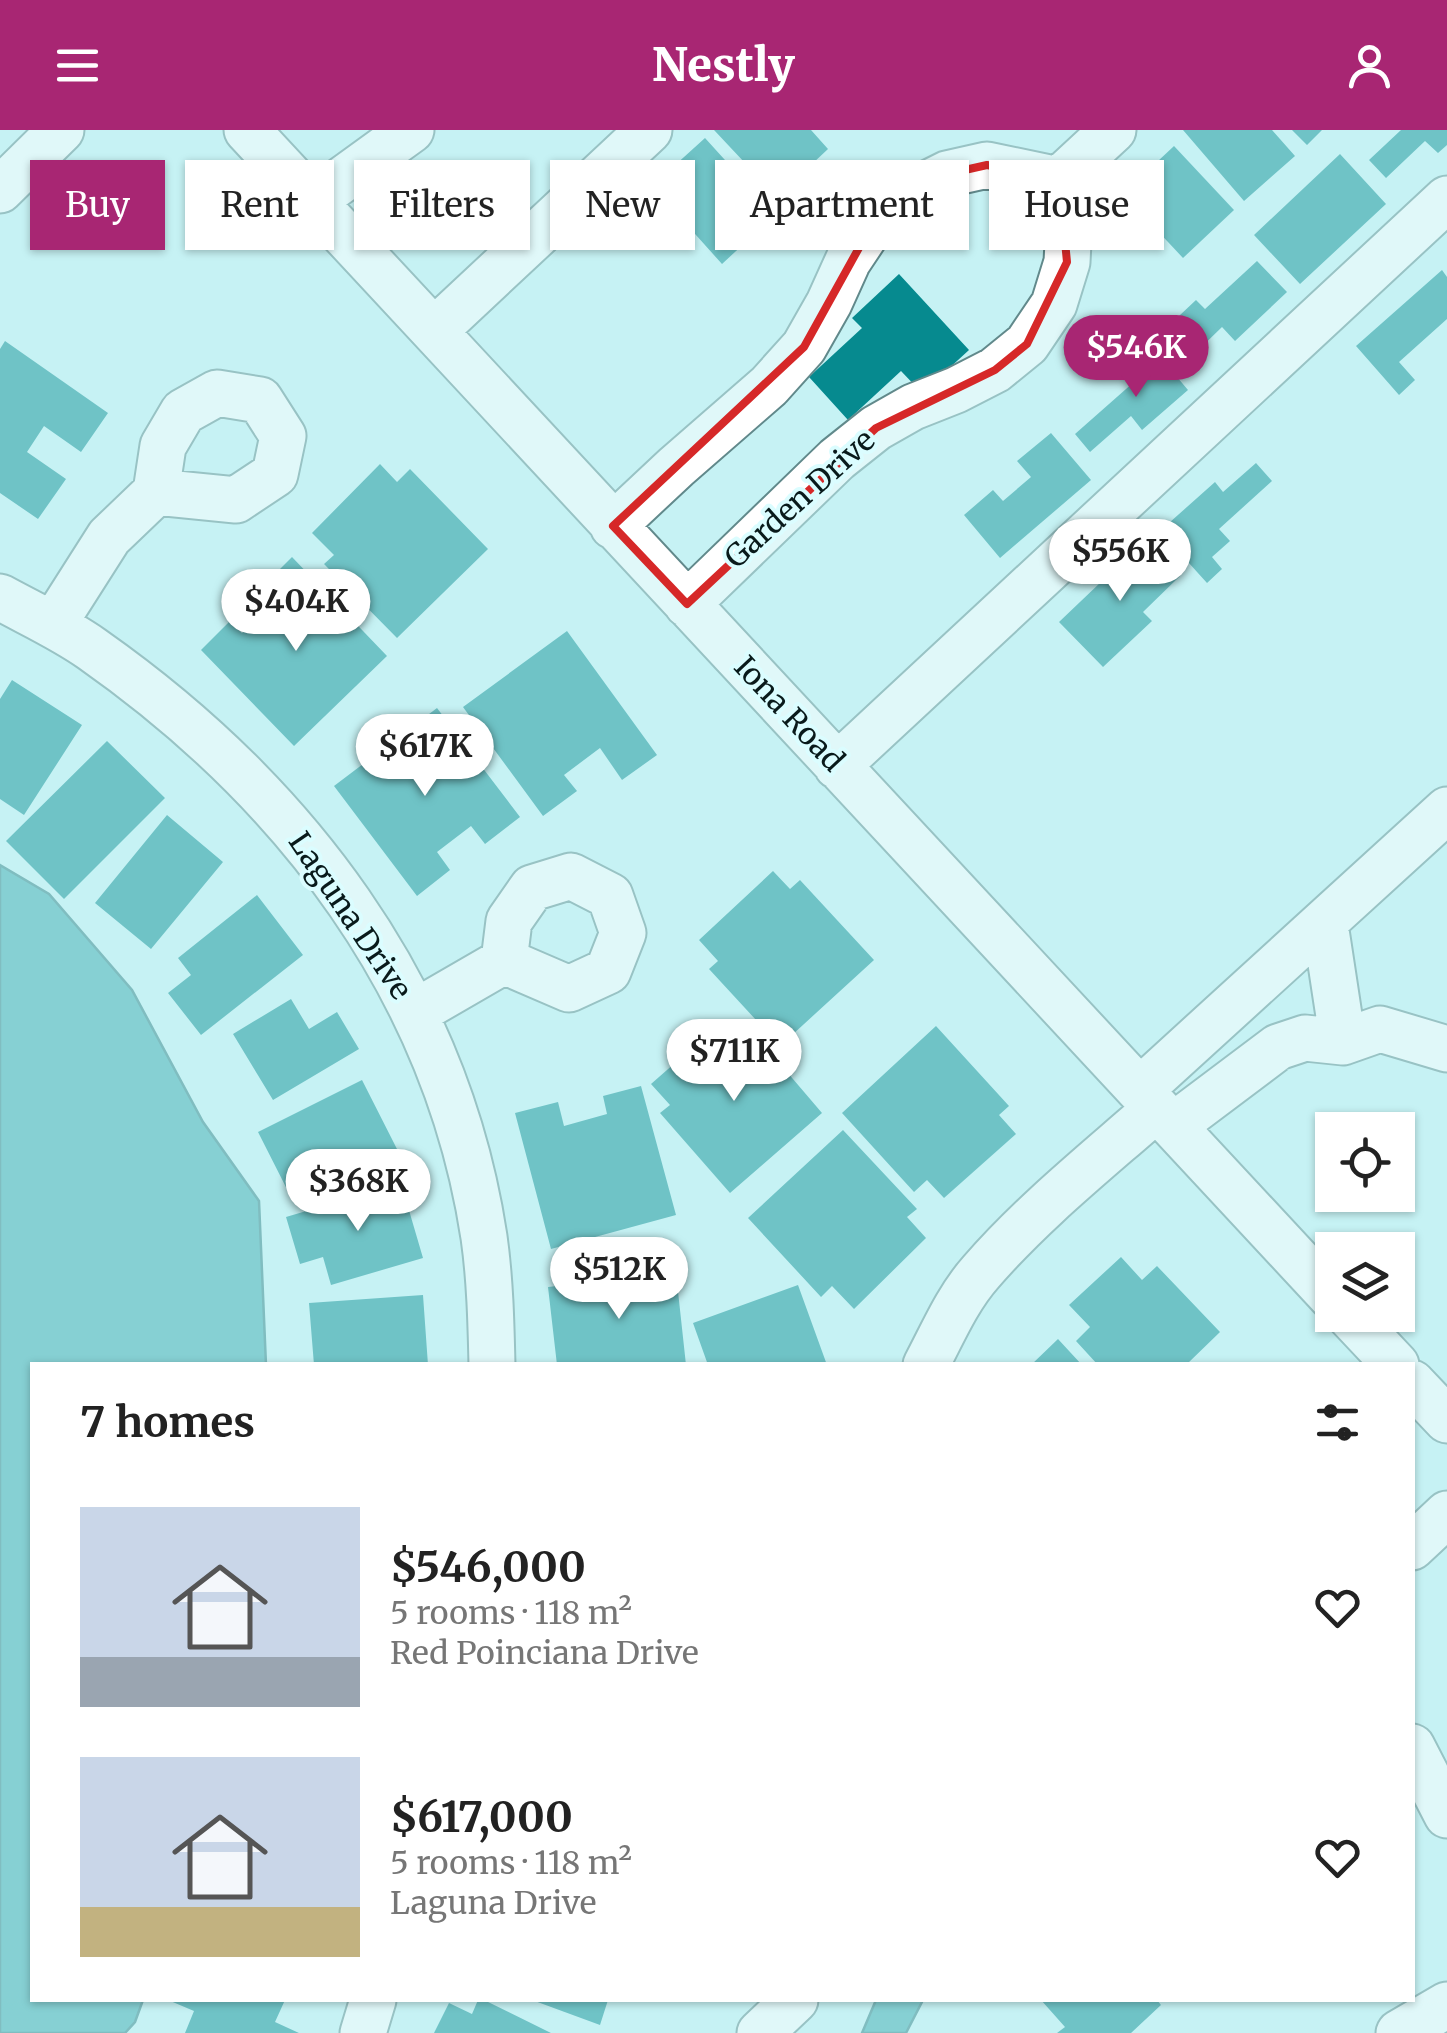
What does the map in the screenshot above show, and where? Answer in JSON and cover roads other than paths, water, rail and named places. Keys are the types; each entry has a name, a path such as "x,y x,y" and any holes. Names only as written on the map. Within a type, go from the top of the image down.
{"street":[{"path":"0,190 61,130"},
{"name":"Iona Road","path":"246,130 274,160"},
{"path":"334,186 411,130"},
{"path":"434,331 649,130"},
{"path":"1080,160 1113,130"},
{"path":"613,526 769,386 804,347 848,261 870,228 910,193 947,174 989,166"},
{"path":"838,766 1447,199"},
{"name":"Iona Road","path":"334,224 1315,1279"},
{"name":"Garden Drive","path":"687,604 837,458 876,428 995,370 1027,344 1054,304 1068,250"},
{"path":"53,625 109,537 156,492"},
{"name":"Laguna Drive","path":"0,598 90,647 184,719 282,814 365,926 414,1012 440,1072 472,1178 490,1289 492,1362"},
{"path":"928,1362 956,1306 980,1273 1048,1205 1156,1109 1324,924 1447,810"},
{"path":"1324,924 1343,1042"},
{"path":"414,1012 504,962"},
{"path":"1156,1109 1278,1046 1305,1038 1343,1042 1380,1029 1447,1050"},
{"path":"1365,1332 1393,1362"},
{"path":"1415,1386 1447,1420"},
{"path":"1415,1543 1447,1514"},
{"path":"1415,1753 1447,1815"},
{"path":"362,2033 372,2002"},
{"path":"760,2033 793,2002"},
{"path":"1399,2033 1447,2005"}],"water":[{"path":"0,865 49,894 132,990 203,1122 259,1201 266,1362 30,1362 30,2002 142,2002 135,2022 125,2033 0,2033"},
{"path":"875,2002 922,2002 906,2033 862,2033"}]}
